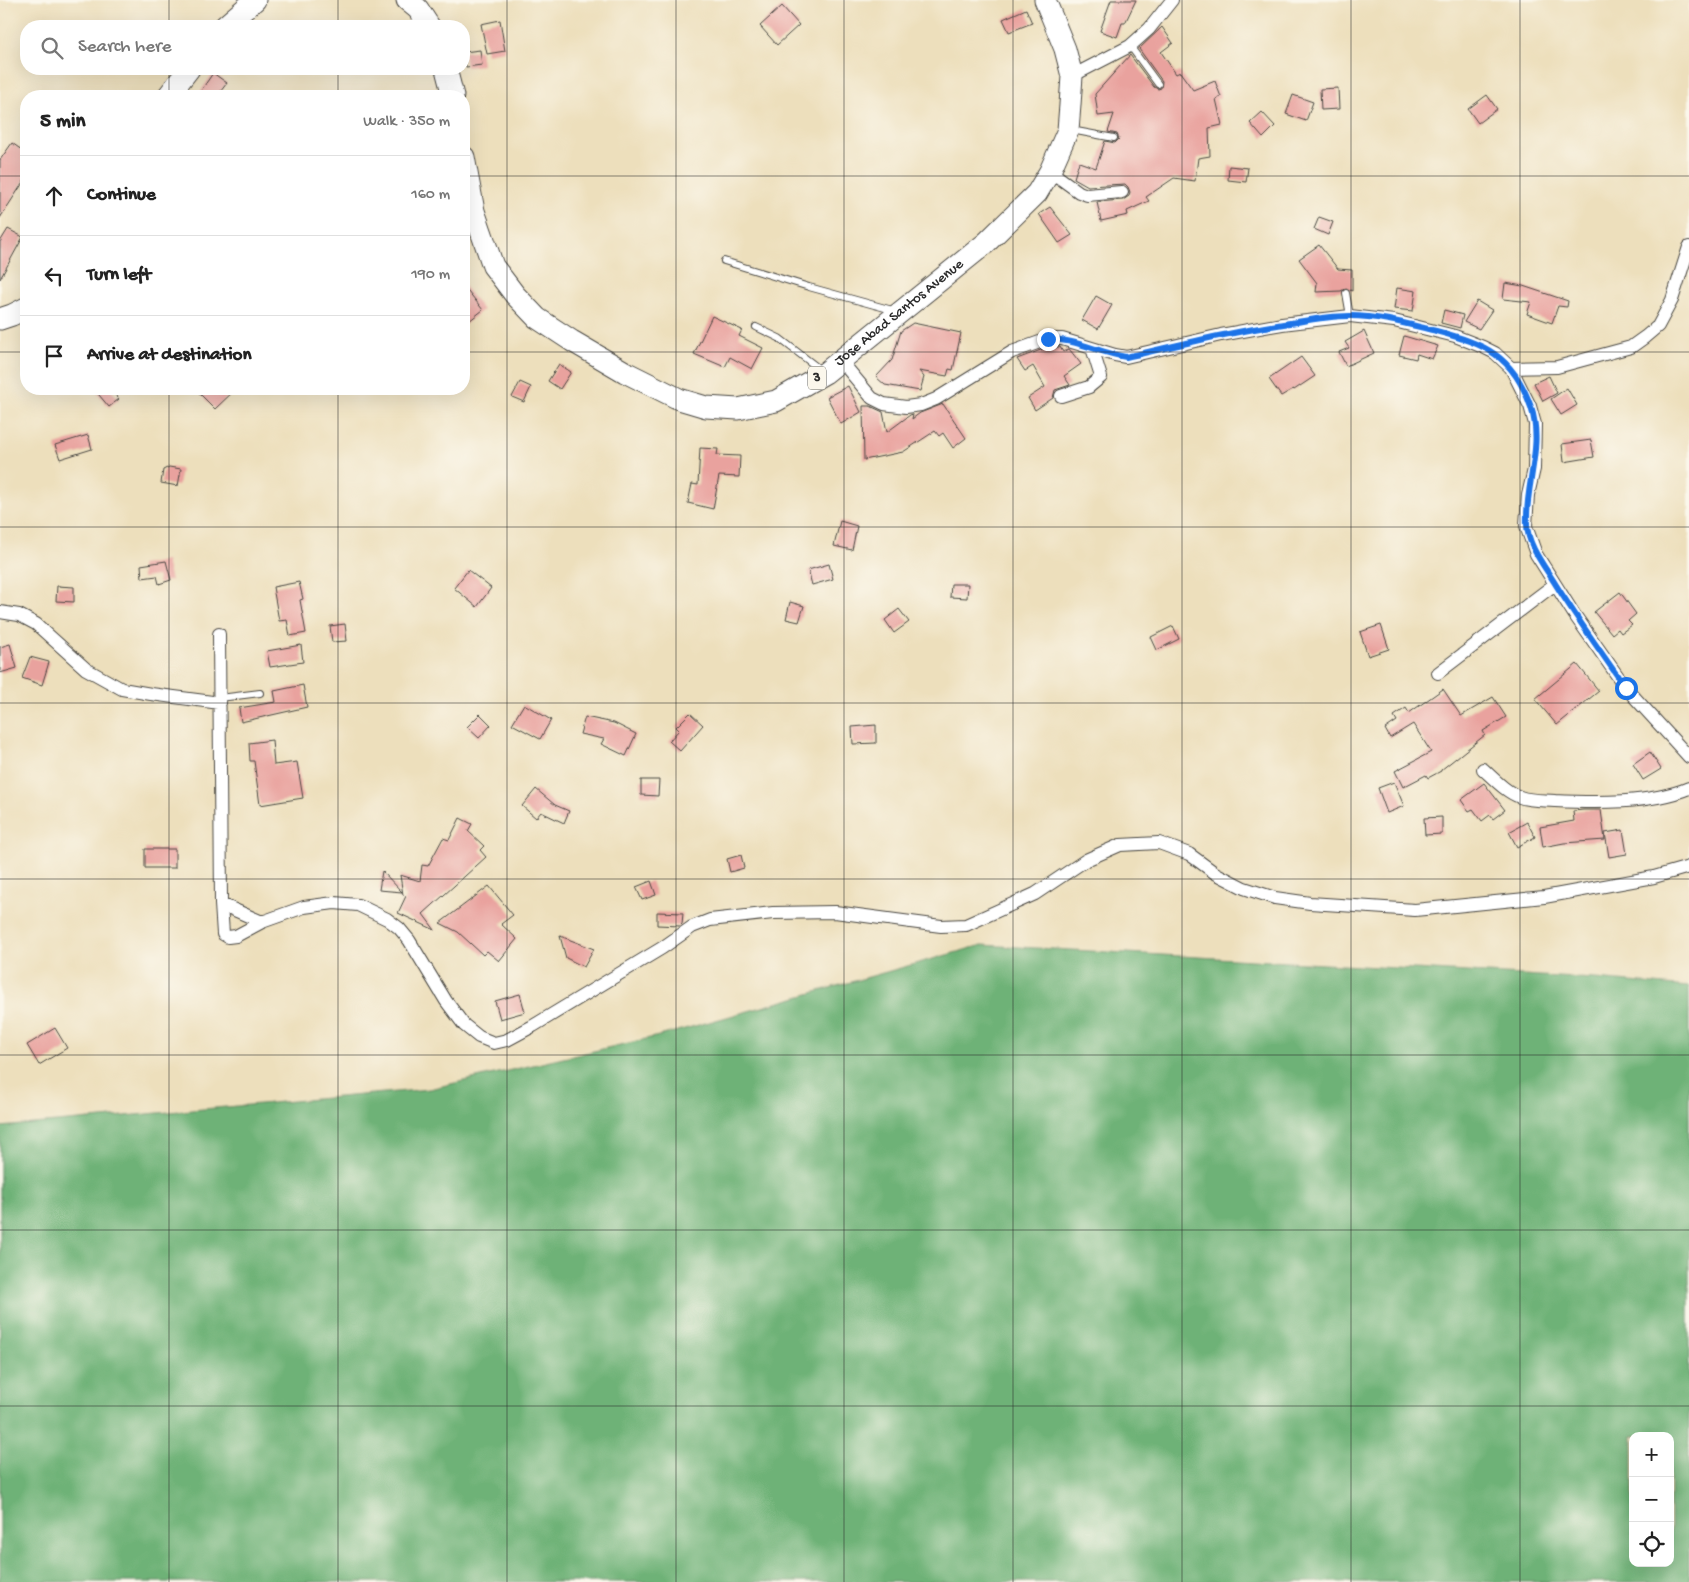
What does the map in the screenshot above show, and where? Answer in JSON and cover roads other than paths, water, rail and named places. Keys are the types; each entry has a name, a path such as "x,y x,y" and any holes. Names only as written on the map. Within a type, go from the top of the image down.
{"highway":[{"path":"408,0 418,9 425,20"},
{"name":"Jose Abad Santos Avenue","path":"470,204 493,266 515,295 537,318 572,341 625,372 679,399 706,407 738,410 776,401 833,367 986,243 1037,193 1050,171 1068,130 1072,76 1065,49 1045,0"},
{"path":"230,20 246,3"},
{"path":"173,90 184,75"},
{"path":"448,75 451,90"},
{"path":"0,319 20,311"}],"street":[{"path":"1072,76 1130,46 1149,29 1172,0"},
{"path":"1050,171 1087,195 1122,192"},
{"path":"1511,368 1557,367 1630,346 1645,337 1658,326 1672,300 1689,247"},
{"path":"833,367 872,398 884,404 906,407 921,405 936,399 1012,352 1048,339 1062,339 1126,357 1221,335 1282,324 1350,316 1394,320 1455,336 1484,346 1495,353 1511,368 1530,406 1535,424 1534,469 1528,495 1526,526 1536,554 1574,614 1626,688 1689,757"},
{"path":"1061,396 1089,387 1101,377 1092,348"},
{"path":"1438,673 1555,584"},
{"path":"0,612 19,615 36,624 86,669 122,689 220,701"},
{"path":"219,634 221,929 223,934 228,938 236,936 262,922 304,907 334,903 358,905 387,919 399,928 409,940 446,1001 464,1025 479,1038 494,1043 507,1040 533,1026 662,948 692,927 710,920 773,913 835,912 941,926 966,925 1035,894 1086,860 1120,845 1159,843 1189,854 1215,873 1244,888 1275,898 1415,910 1544,897 1654,877 1689,867"},
{"path":"1483,769 1511,793 1534,799 1584,803 1616,801 1657,797 1689,788"},
{"path":"221,904 262,922"}],"lane":[{"path":"1130,46 1158,84"},
{"path":"1068,130 1114,138"},
{"path":"724,261 900,312"},
{"path":"1346,294 1350,316"},
{"path":"756,327 833,367"},
{"path":"220,701 260,693"}]}
